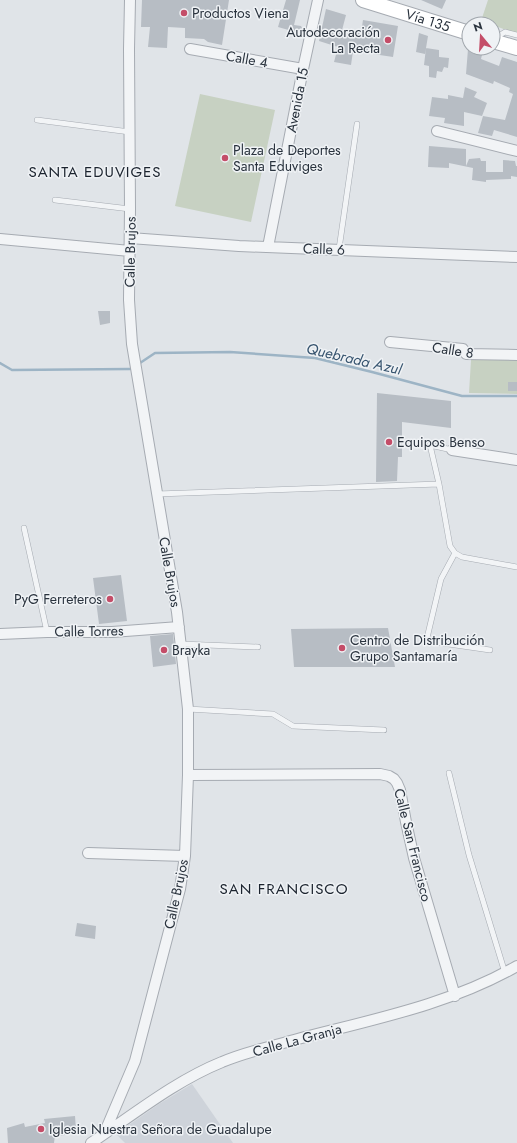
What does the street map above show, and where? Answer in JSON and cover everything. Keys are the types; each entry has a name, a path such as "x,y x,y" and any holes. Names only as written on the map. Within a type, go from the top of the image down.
{"main road":[{"name":"Vía 135","path":"370,1 461,30"},
{"path":"501,43 517,48"}],"street":[{"name":"Calle Brujos","path":"104,1134 135,1061 180,889 185,856 188,775 188,709 179,627 132,344 129,300 130,0"},
{"name":"Avenida 15","path":"268,247 318,0"},
{"name":"Calle 4","path":"190,49 303,69"},
{"path":"437,131 517,151"},
{"name":"Calle 6","path":"130,238 239,246 517,257"},
{"path":"0,239 130,251"},
{"name":"Calle 8","path":"390,342 464,349 466,354 517,355"},
{"path":"452,450 517,460"},
{"name":"Calle Torres","path":"0,634 112,632 179,627"},
{"name":"Calle San Francisco","path":"188,775 380,774 394,778 400,790 414,858 455,996"},
{"path":"88,853 185,856"},
{"name":"Calle La Granja","path":"91,1143 172,1088 202,1070 223,1061 256,1050 455,996 482,985 517,966"}],"lane":[{"path":"501,35 505,32 517,35"},
{"path":"37,120 130,132"},
{"path":"339,250 357,124"},
{"path":"55,200 130,209"},
{"path":"452,450 430,445 439,484 450,546 455,553 462,557 517,567"},
{"path":"157,494 439,484"},
{"path":"24,528 47,632"},
{"path":"455,553 441,579 427,638 428,641 490,650"},
{"path":"181,644 258,647"},
{"path":"188,709 273,714 293,726 384,730"},
{"path":"449,773 469,855 505,973"}],"shaded area":[{"path":"192,1084 233,1143 125,1143 116,1134 159,1104"}],"green space":[{"path":"488,0 517,0 517,34 501,28 501,16 483,16"},
{"name":"Plaza de Deportes Santa Eduviges","path":"200,94 275,110 251,222 175,206"},
{"path":"517,359 517,394 469,393 471,360"}],"building":[{"name":"Productos Viena","path":"142,0 229,0 222,45 208,42 204,39 185,38 185,28 168,27 167,48 148,47 150,27 141,27"},
{"path":"286,0 300,0 294,25 301,26 304,32 299,33 278,27"},
{"path":"421,0 446,0 442,9"},
{"path":"326,9 346,15 341,34 361,33 363,20 398,26 393,57 353,51 351,65 334,62 338,47 319,41"},
{"path":"419,33 428,36 425,54 416,52"},
{"path":"426,48 439,50 439,57 449,58 448,68 444,67 442,72 437,71 436,78 429,77 429,66 424,65"},
{"path":"467,56 482,56 481,59 499,66 502,57 517,62 517,137 494,130 492,136 478,133 483,116 505,120 513,94 509,92 510,88 494,81 493,84 466,74"},
{"path":"465,87 477,92 474,97 487,103 482,116 464,112 464,126 444,123 445,118 429,116 432,97 448,99 448,95 463,98"},
{"path":"429,146 466,149 466,166 469,159 480,158 481,161 486,161 486,172 503,172 503,160 515,161 517,166 517,177 511,176 511,179 486,180 486,182 472,180 473,168 449,163 449,168 428,167"},
{"path":"98,311 110,311 110,323 100,325"},
{"path":"508,382 517,382 517,391 508,391"},
{"name":"Equipos Benso","path":"377,393 451,401 451,428 402,422 402,457 398,457 397,481 376,482"},
{"name":"PyG Ferreteros","path":"121,575 127,621 99,624 93,578"},
{"name":"Centro de Distribución Grupo Santamaría","path":"388,628 395,667 294,667 291,629"},
{"name":"Brayka","path":"173,634 176,664 153,667 150,636"},
{"path":"77,923 96,926 95,939 75,936"},
{"name":"Iglesia Nuestra Señora de Guadalupe","path":"75,1116 76,1130 62,1136 55,1135 54,1143 8,1143 7,1128 24,1123 25,1127 45,1123 44,1119"}],"waterway":[{"name":"Quebrada Azul","path":"140,363 155,353 230,352 315,358 462,396 517,396"},
{"name":"Quebrada Azul","path":"0,363 12,370 130,369"}],"place":[{"name":"Productos Viena","path":"184,13"},
{"name":"Autodecoración La Recta","path":"388,40"},
{"name":"Plaza de Deportes Santa Eduviges","path":"225,158"},
{"name":"Equipos Benso","path":"389,442"},
{"name":"PyG Ferreteros","path":"110,599"},
{"name":"Centro de Distribución Grupo Santamaría","path":"342,648"},
{"name":"Brayka","path":"164,650"},
{"name":"Iglesia Nuestra Señora de Guadalupe","path":"41,1129"}],"district":[{"name":"SANTA EDUVIGES","path":"95,172"},
{"name":"SAN FRANCISCO","path":"284,889"}]}
